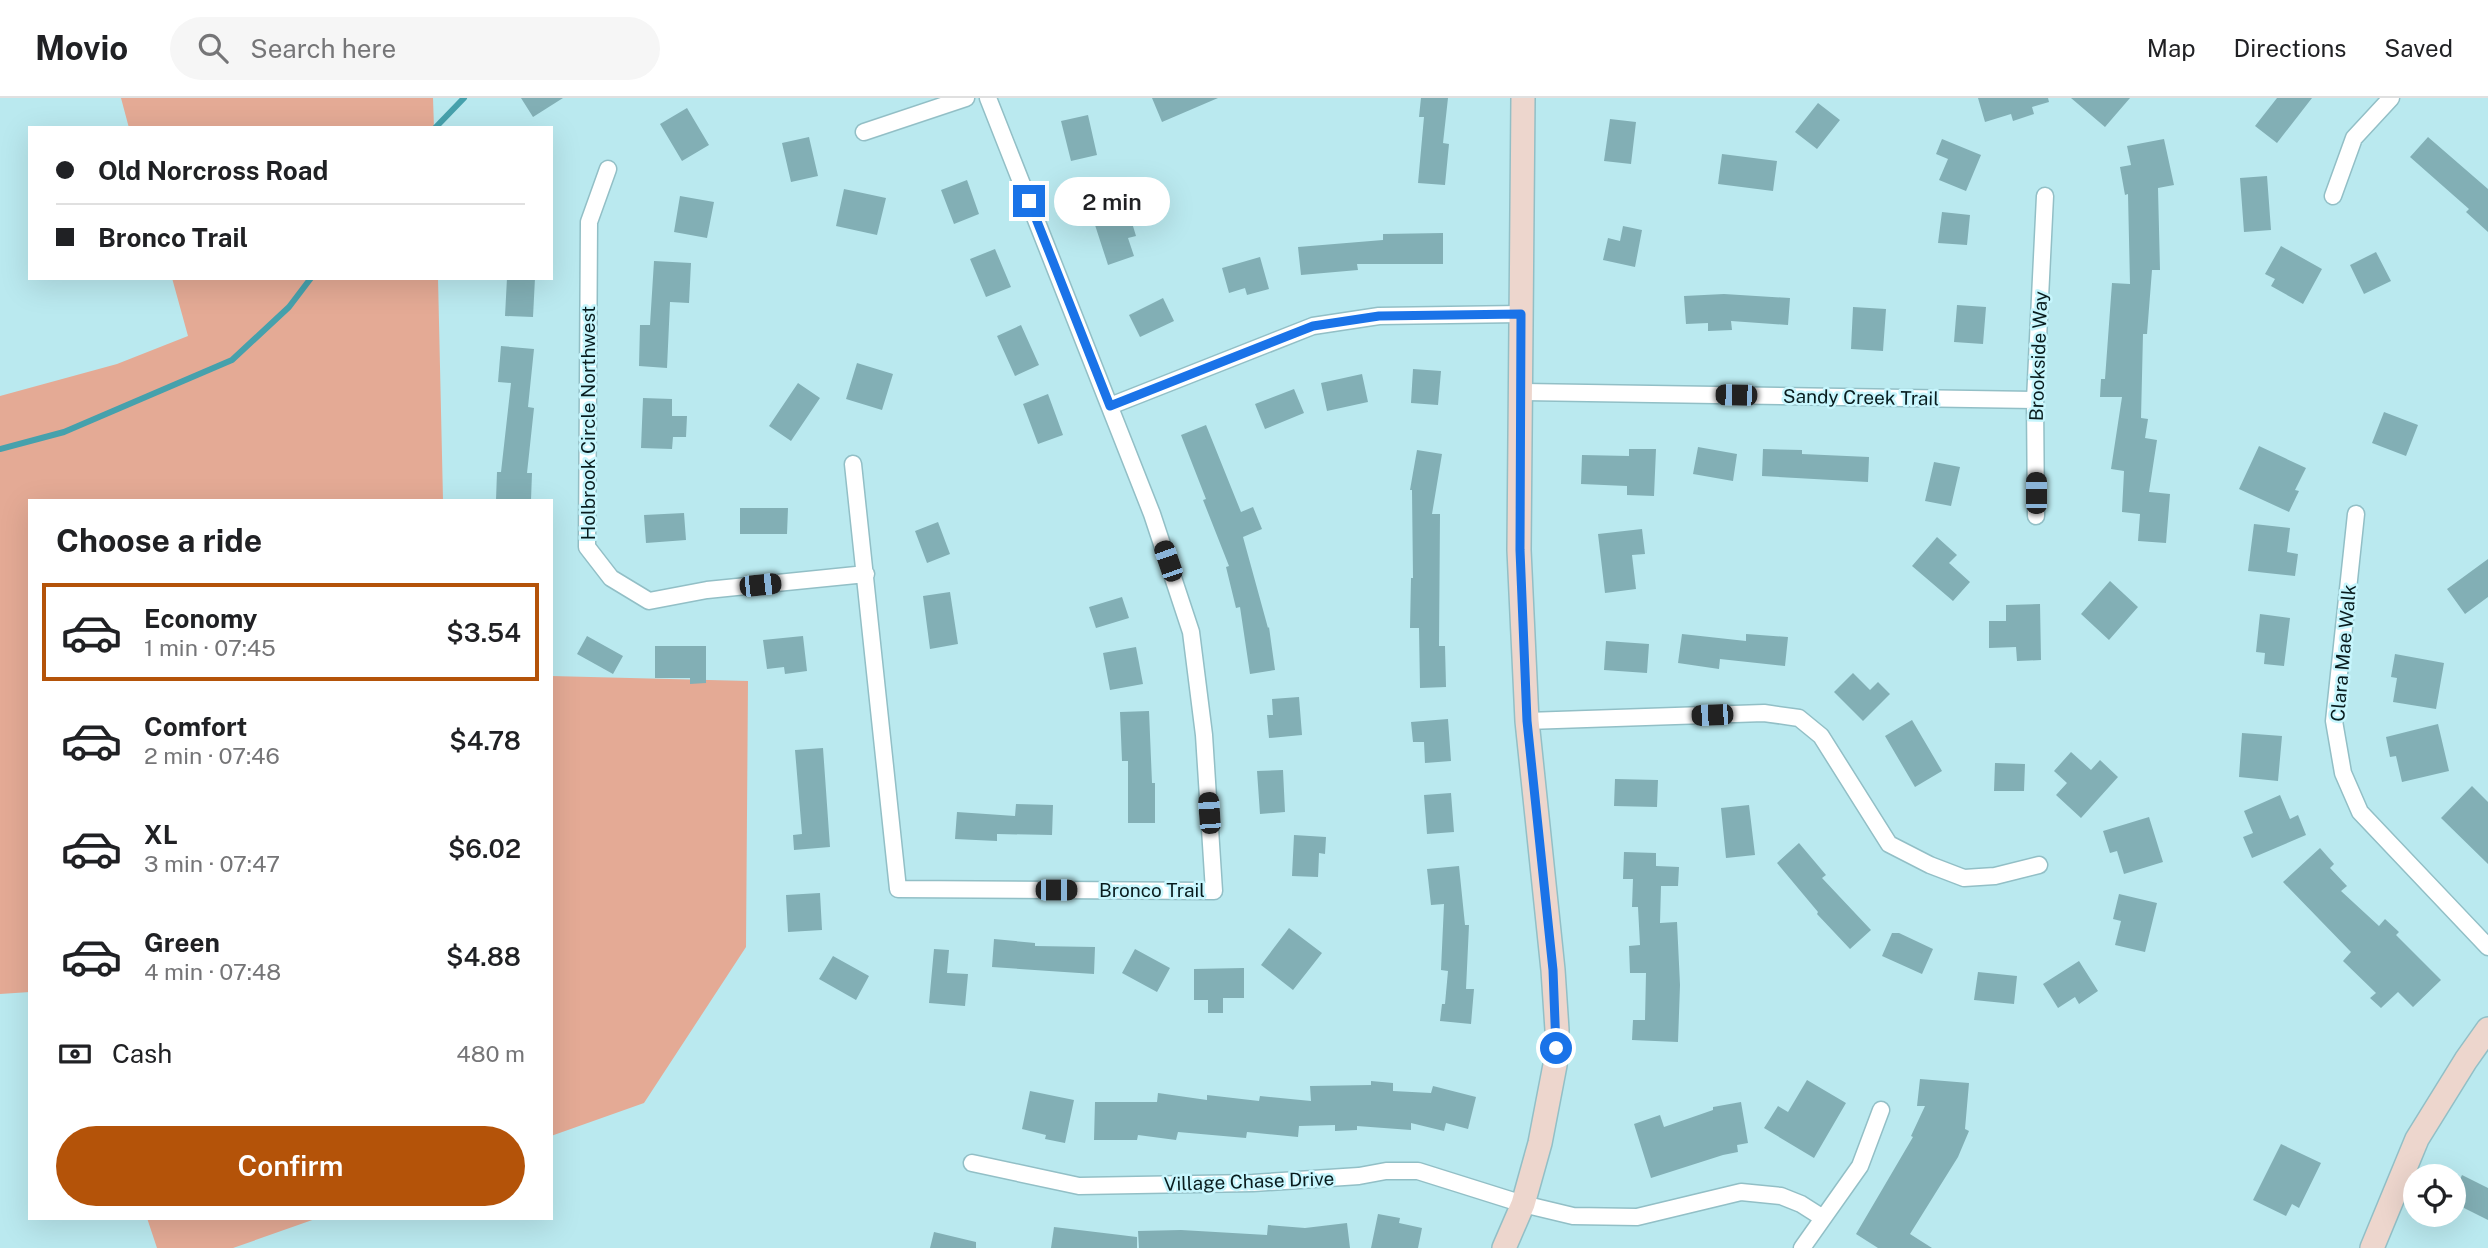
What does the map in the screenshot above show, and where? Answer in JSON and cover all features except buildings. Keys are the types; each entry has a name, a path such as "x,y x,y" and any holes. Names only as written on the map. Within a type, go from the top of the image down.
{"street":[{"path":"864,132 966,98"},
{"name":"Bronco Trail","path":"853,464 898,890 1214,891 1204,735 1191,632 1152,514 988,98"},
{"path":"1504,1248 1523,1204 1540,1143 1555,1065 1557,1030 1527,721 1520,550 1523,98"},
{"path":"2333,196 2354,138 2391,98"},
{"name":"Holbrook Circle Northwest","path":"608,169 589,222 587,547 611,578 649,601 707,590 866,574"},
{"name":"Brookside Way","path":"2036,516 2035,400 2045,196"},
{"path":"1110,406 1313,326 1379,316 1521,314"},
{"name":"Sandy Creek Trail","path":"1519,391 2035,400"},
{"name":"Clara Mae Walk","path":"2356,514 2334,721 2343,773 2360,812 2488,947"},
{"path":"1527,721 1764,713 1799,718 1821,736 1889,844 1930,865 1964,878 1995,876 2039,865"},
{"path":"2372,1248 2417,1139 2488,1029"},
{"path":"1802,1248 1860,1166 1881,1110"},
{"name":"Village Chase Drive","path":"972,1163 1079,1186 1253,1183 1359,1176 1386,1171 1418,1171 1523,1204 1573,1216 1637,1217 1741,1192 1781,1196 1801,1204 1823,1218"}],"shaded area":[{"path":"121,98 433,98 434,126 128,126"},
{"path":"173,280 438,280 443,499 28,499 28,992 0,994 0,396 117,364 188,336"},
{"path":"553,676 748,681 746,947 644,1103 553,1135"},
{"path":"148,1220 312,1220 233,1248 157,1248"}],"waterway":[{"path":"437,126 464,98"},
{"path":"0,449 64,432 232,360 289,307 309,280"}],"route":[{"path":"1029,201 1110,406 1313,326 1379,316 1521,314 1520,550 1527,721 1553,970 1556,1048"}]}
